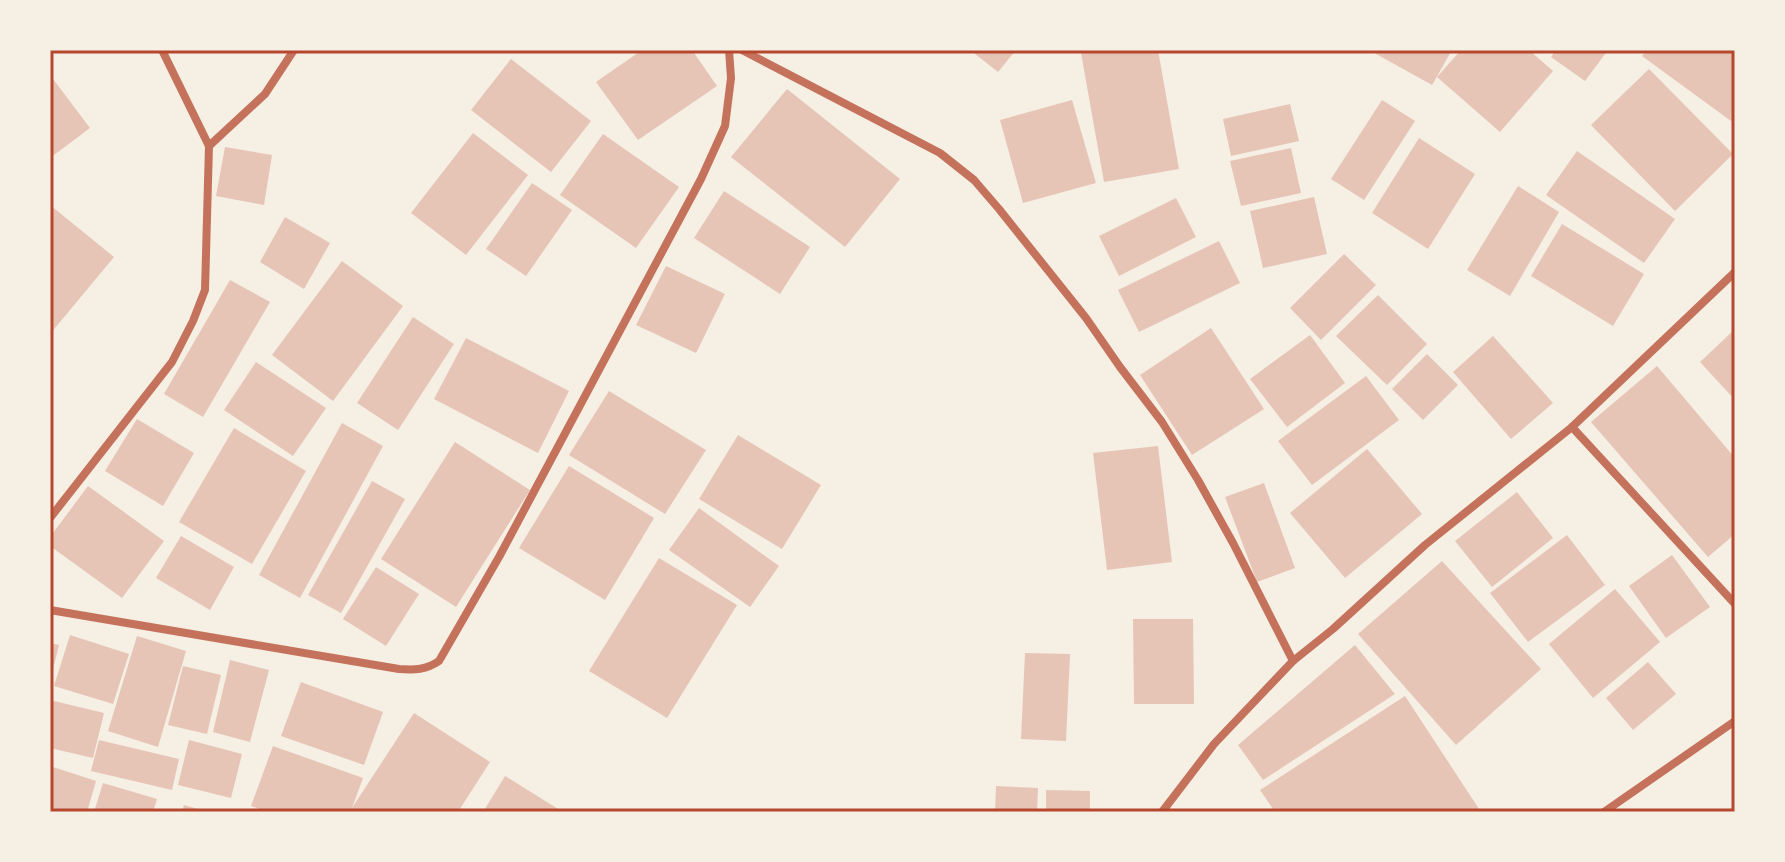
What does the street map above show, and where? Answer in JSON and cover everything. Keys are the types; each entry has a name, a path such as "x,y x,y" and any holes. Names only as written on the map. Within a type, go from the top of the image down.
{"street":[{"path":"50,518 172,362 205,290 209,146 162,50"},
{"path":"209,146 265,94 294,50"},
{"path":"50,610 399,669 419,670 439,661 499,557 701,179 725,126 731,78 729,50"},
{"path":"742,50 940,153 974,180 1086,318 1162,422 1233,543 1293,661"},
{"path":"1162,812 1214,744 1293,661 1425,545 1572,427 1735,272"},
{"path":"1572,427 1735,604"},
{"path":"1604,812 1735,721"}],"building":[{"path":"642,50 692,50 717,86 638,140 596,82"},
{"path":"970,50 1016,50 998,72"},
{"path":"1095,50 1158,50 1179,169 1104,182 1081,53"},
{"path":"1369,50 1452,50 1432,85"},
{"path":"1461,50 1529,50 1553,71 1500,132 1437,77"},
{"path":"1556,50 1608,50 1585,81 1551,57"},
{"path":"1647,50 1735,52 1735,115 1731,121 1642,56"},
{"path":"511,59 591,121 551,172 471,110"},
{"path":"1649,69 1733,154 1675,211 1591,125"},
{"path":"50,75 90,128 50,158"},
{"path":"787,89 900,179 845,247 731,157"},
{"path":"1072,100 1096,183 1023,203 1000,120"},
{"path":"1382,100 1415,121 1364,200 1331,179"},
{"path":"1290,104 1299,141 1231,156 1223,119"},
{"path":"473,133 528,175 466,255 411,213"},
{"path":"603,134 679,187 636,248 560,195"},
{"path":"1419,138 1475,174 1428,249 1372,213"},
{"path":"225,147 272,155 264,205 216,196"},
{"path":"1291,148 1301,193 1241,206 1230,161"},
{"path":"1577,151 1675,219 1644,263 1546,195"},
{"path":"532,183 572,210 526,276 486,249"},
{"path":"1518,186 1559,212 1510,296 1467,270"},
{"path":"724,191 810,247 780,294 694,238"},
{"path":"1314,197 1327,254 1263,268 1250,211"},
{"path":"1176,198 1196,237 1119,276 1099,236"},
{"path":"50,205 114,257 50,334"},
{"path":"285,217 330,243 304,289 260,262"},
{"path":"1562,224 1644,274 1613,326 1531,276"},
{"path":"1219,241 1240,283 1139,332 1118,290"},
{"path":"1344,254 1376,285 1321,340 1290,308"},
{"path":"342,261 403,306 333,401 272,355"},
{"path":"666,266 725,294 696,353 636,325"},
{"path":"230,280 270,302 203,417 164,394"},
{"path":"1378,295 1427,344 1387,385 1336,336"},
{"path":"413,317 454,344 398,430 357,403"},
{"path":"1211,328 1264,409 1192,455 1140,375"},
{"path":"1735,329 1735,400 1700,362"},
{"path":"1310,335 1345,383 1287,427 1250,379"},
{"path":"1493,336 1553,403 1511,439 1453,372"},
{"path":"466,338 569,391 538,453 434,399"},
{"path":"1427,354 1458,385 1423,420 1392,389"},
{"path":"256,362 326,408 293,456 224,410"},
{"path":"1657,366 1735,458 1735,534 1708,557 1591,422"},
{"path":"1366,376 1399,420 1312,485 1278,441"},
{"path":"609,391 706,450 665,514 569,455"},
{"path":"137,419 194,453 163,506 105,471"},
{"path":"342,423 383,446 300,598 259,575"},
{"path":"234,428 306,471 252,564 179,522"},
{"path":"738,435 821,485 782,549 699,499"},
{"path":"455,442 530,490 456,607 381,559"},
{"path":"1158,446 1172,562 1107,570 1093,453"},
{"path":"1367,449 1422,514 1345,578 1290,513"},
{"path":"569,466 654,518 605,600 519,548"},
{"path":"372,481 405,499 341,613 308,595"},
{"path":"1264,483 1295,568 1257,582 1225,497"},
{"path":"88,486 164,541 122,598 50,546 50,537"},
{"path":"1517,492 1553,538 1492,587 1455,541"},
{"path":"699,508 779,566 750,607 669,550"},
{"path":"1567,535 1605,585 1528,642 1490,593"},
{"path":"181,536 234,567 210,610 156,578"},
{"path":"1672,555 1710,607 1666,638 1629,586"},
{"path":"659,558 737,605 667,718 589,671"},
{"path":"1442,561 1541,669 1456,745 1358,634"},
{"path":"376,567 419,594 386,646 343,619"},
{"path":"1615,589 1660,642 1593,698 1549,644"},
{"path":"1133,619 1193,619 1194,704 1134,704"},
{"path":"70,635 129,654 113,704 54,686"},
{"path":"137,636 186,651 158,747 108,731"},
{"path":"50,643 59,645 51,677 50,676"},
{"path":"1355,645 1395,694 1263,780 1238,745"},
{"path":"1025,653 1070,654 1066,741 1021,739"},
{"path":"230,660 269,670 250,742 213,732"},
{"path":"1648,662 1676,694 1633,730 1606,698"},
{"path":"183,666 221,675 207,734 168,725"},
{"path":"301,682 383,712 364,765 281,736"},
{"path":"1405,696 1481,812 1275,812 1260,790"},
{"path":"50,700 104,713 93,758 50,748"},
{"path":"414,713 490,762 458,812 268,812 251,806 273,746 363,778 352,808"},
{"path":"99,740 179,759 172,790 91,771"},
{"path":"189,740 242,754 231,798 178,785"},
{"path":"50,766 96,781 87,812 50,812"},
{"path":"505,776 563,812 483,812"},
{"path":"103,783 157,799 153,812 94,812"},
{"path":"996,786 1038,788 1037,812 995,812"},
{"path":"1046,790 1090,791 1090,812 1046,812"},
{"path":"184,805 205,811 205,812 182,812"}]}
